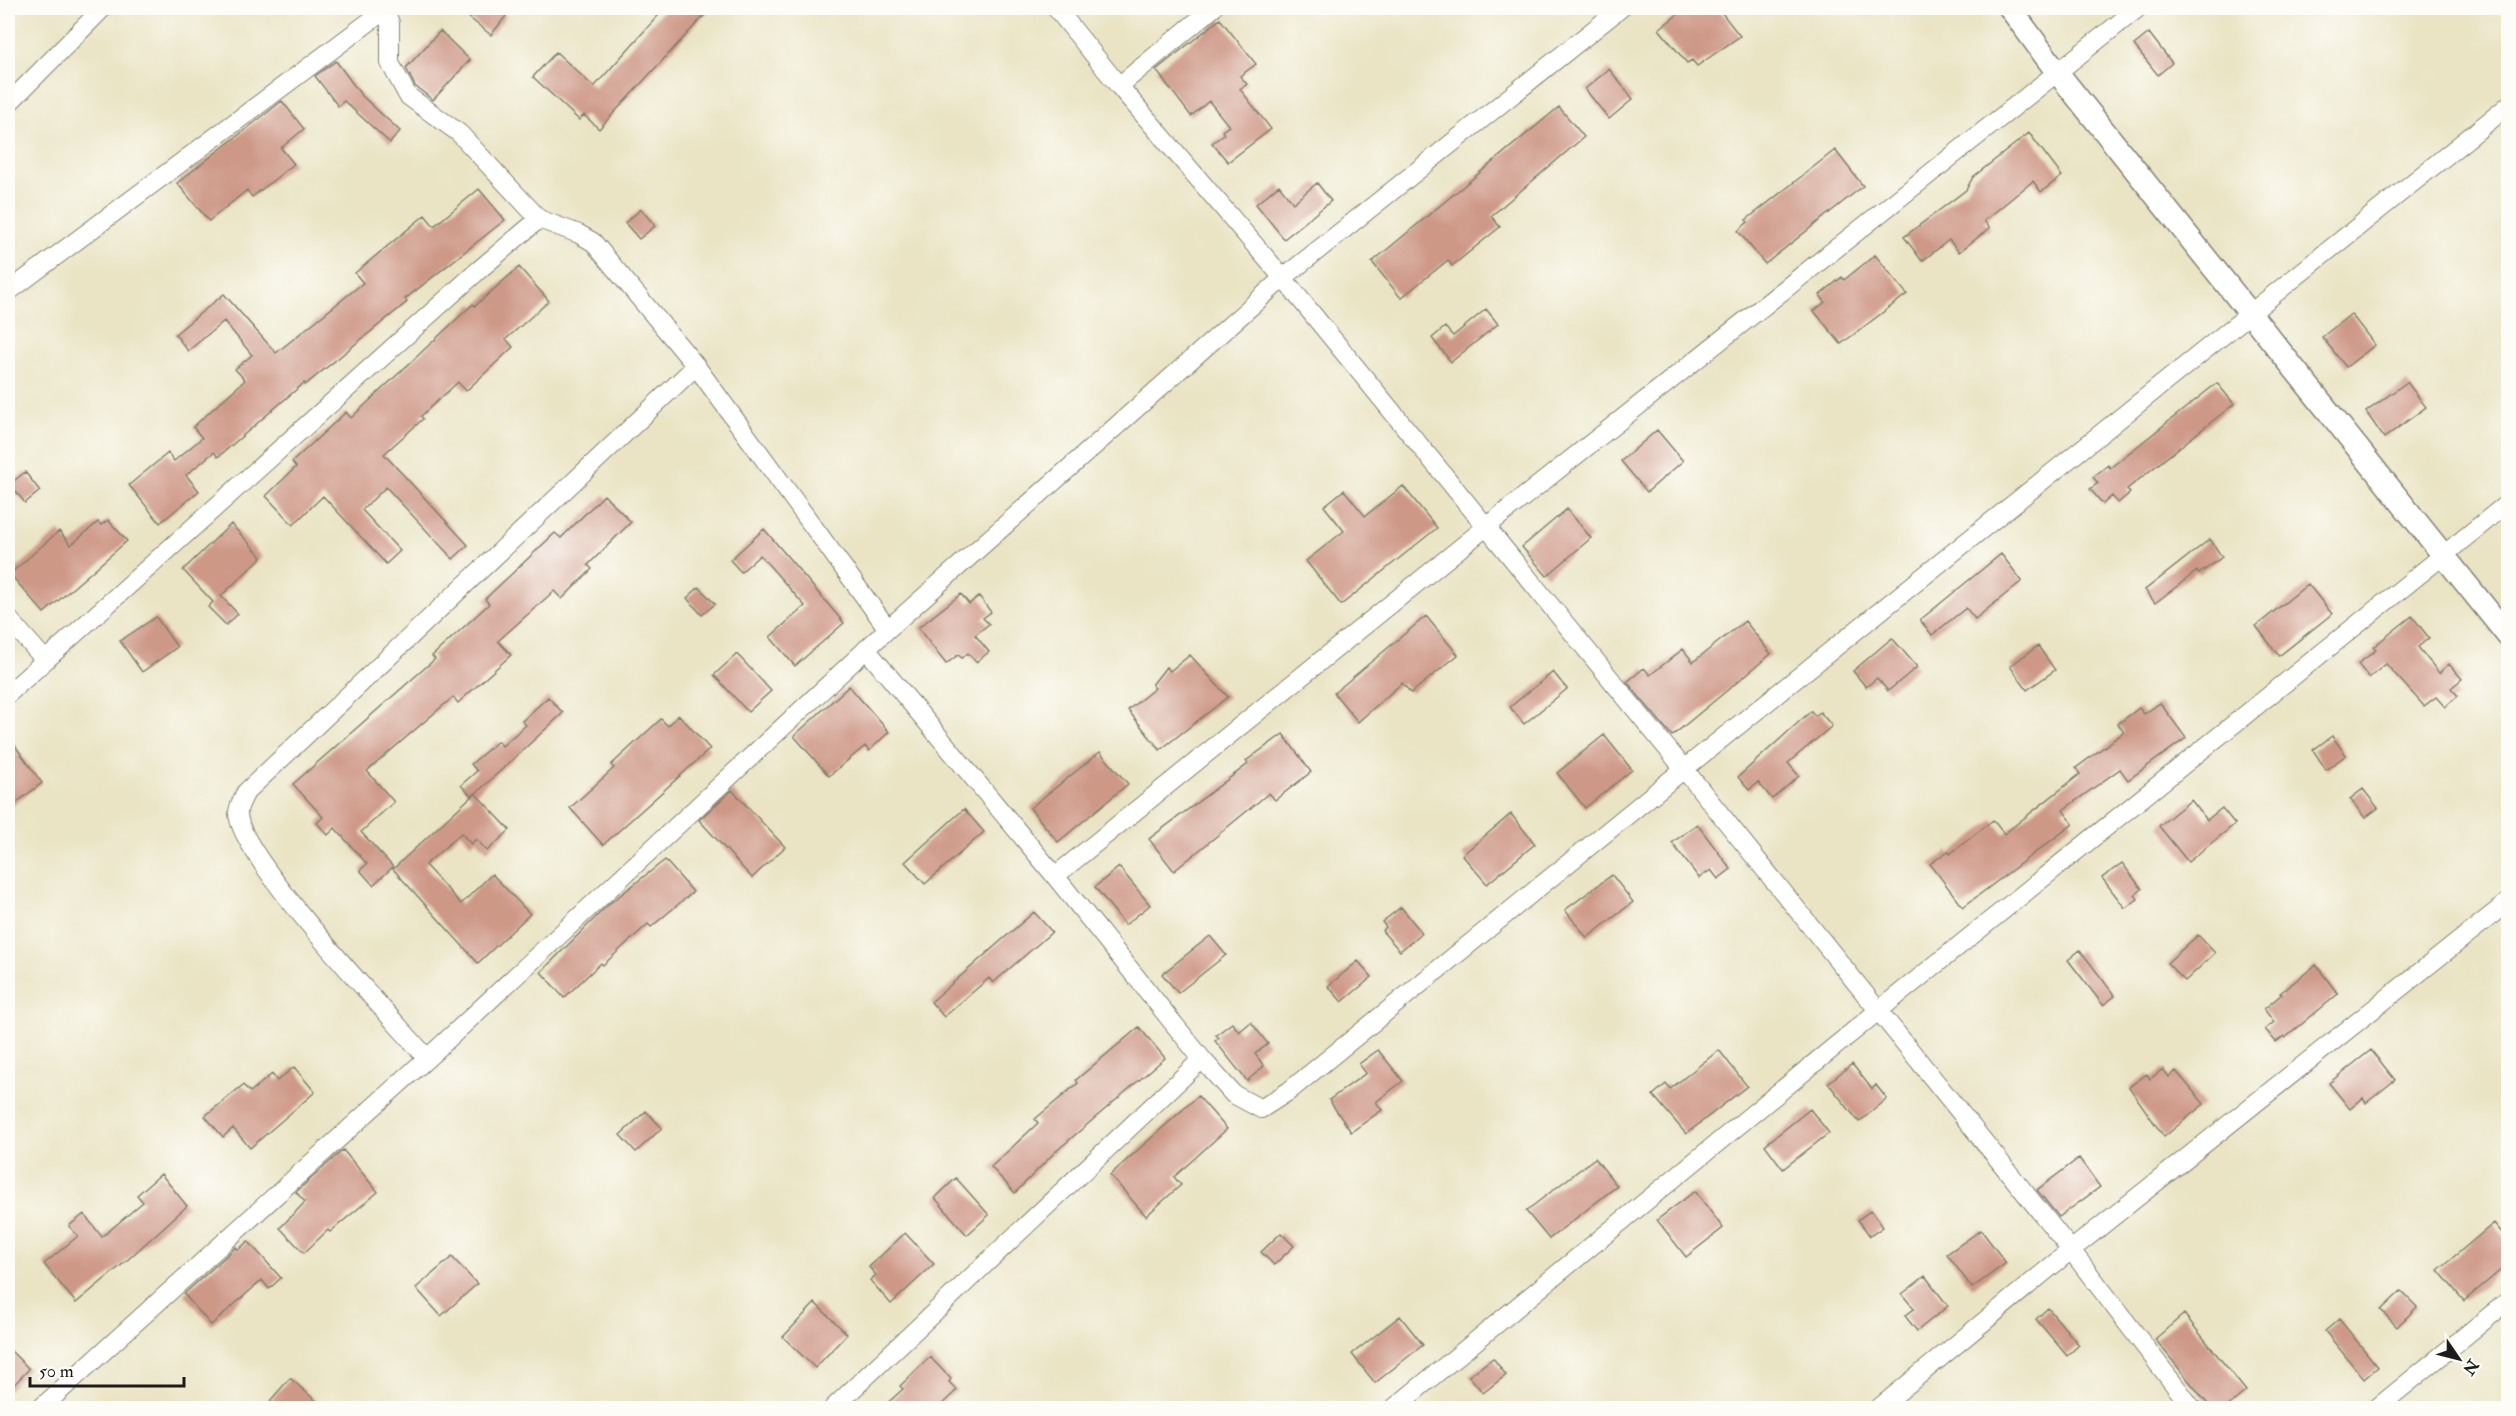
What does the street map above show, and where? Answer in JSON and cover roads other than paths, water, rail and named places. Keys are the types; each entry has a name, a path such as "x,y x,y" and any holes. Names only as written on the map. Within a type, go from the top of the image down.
{"street":[{"path":"8,104 103,8"},
{"path":"1056,8 1119,86 1283,278 1684,769 2072,1250 2192,1408"},
{"path":"1119,86 1213,8"},
{"path":"41,1408 427,1058 866,649 1283,278 1622,8"},
{"path":"2010,8 2057,72 2508,636"},
{"path":"1055,876 1486,527 2138,8"},
{"path":"8,292 384,9 390,23 390,63 408,96 459,133 539,219 579,234 593,242 696,366 888,629"},
{"path":"866,649 1055,876 1202,1059 1233,1094 1261,1108 1289,1091 1684,769 2508,106"},
{"path":"8,694 480,269 539,219"},
{"path":"427,1058 317,933 256,856 238,814 241,800 246,792 696,366"},
{"path":"1394,1408 1878,1011 2508,503"},
{"path":"8,618 45,660"},
{"path":"1879,1408 2072,1250 2508,902"},
{"path":"833,1408 1202,1059"},
{"path":"2377,1408 2508,1301"}]}
